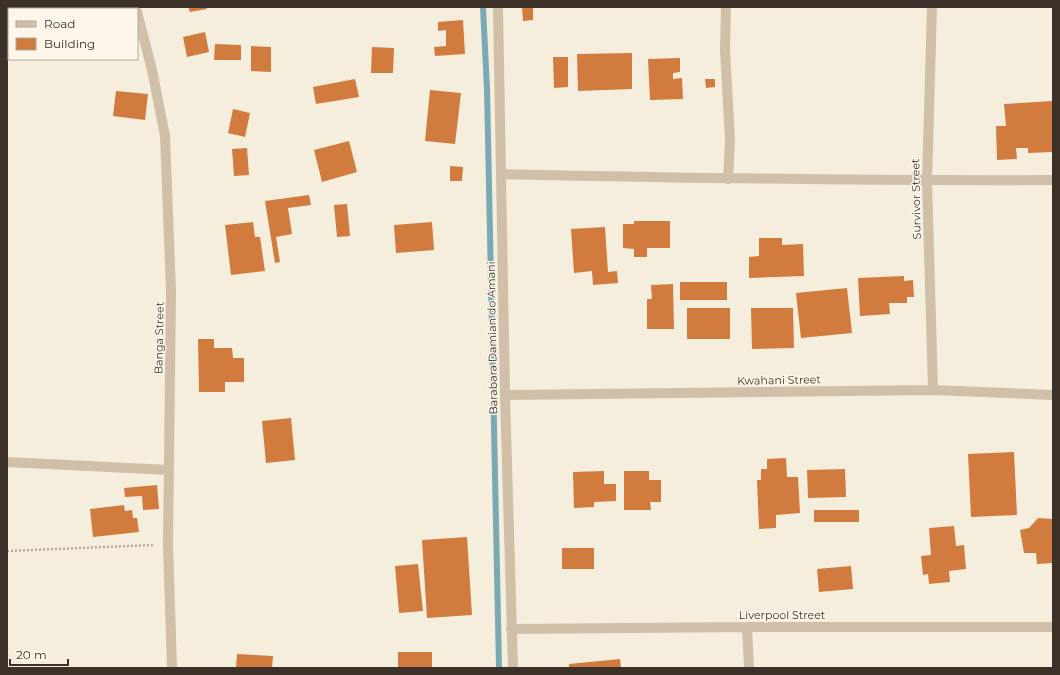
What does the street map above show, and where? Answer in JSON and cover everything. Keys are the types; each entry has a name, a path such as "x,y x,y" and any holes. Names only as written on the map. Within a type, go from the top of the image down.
{"street":[{"name":"Barabara Damian do Amani","path":"498,7 505,395 513,668"},
{"path":"726,7 725,50 730,140 728,179"},
{"name":"Survivor Street","path":"932,7 927,181 933,390"},
{"name":"Banga Street","path":"138,16 152,70 165,136 171,291 168,544 172,668"},
{"path":"502,174 728,179 927,181 1053,180"},
{"name":"Kwahani Street","path":"505,395 933,390 1053,394"},
{"path":"7,462 169,470"},
{"path":"747,627 749,668"},
{"name":"Liverpool Street","path":"512,629 1053,627"}],"path":[{"path":"7,551 168,544"}],"building":[{"path":"61,7 62,8 46,8"},
{"path":"87,7 126,7 126,8"},
{"path":"188,7 206,7 207,9 190,12"},
{"path":"522,7 533,7 533,20 523,21"},
{"path":"463,20 465,54 435,56 434,47 446,46 446,30 438,31 438,22"},
{"path":"205,32 209,52 187,57 183,37"},
{"path":"215,44 241,45 241,60 214,60"},
{"path":"251,46 271,47 271,72 251,71"},
{"path":"372,47 394,48 393,73 371,73"},
{"path":"632,53 632,89 578,91 577,54"},
{"path":"553,57 568,57 568,87 554,88"},
{"path":"680,58 680,72 673,73 673,79 682,78 683,99 650,100 648,59"},
{"path":"355,79 359,97 316,104 313,87"},
{"path":"705,79 715,79 715,87 706,88"},
{"path":"430,90 461,93 455,144 425,141"},
{"path":"116,91 148,94 145,120 113,116"},
{"path":"1053,101 1053,152 1028,153 1028,148 1016,148 1017,159 997,160 996,126 1006,126 1004,104"},
{"path":"233,109 250,113 245,137 228,133"},
{"path":"349,141 357,172 322,182 314,150"},
{"path":"247,148 249,175 234,176 232,149"},
{"path":"450,166 463,167 462,181 450,181"},
{"path":"309,195 311,205 288,208 292,234 276,237 280,262 275,263 265,201"},
{"path":"347,204 350,236 337,237 334,205"},
{"path":"634,221 670,221 670,248 647,248 647,257 634,257 634,249 623,248 623,224 634,224"},
{"path":"253,222 255,237 260,237 265,271 231,275 225,225"},
{"path":"432,222 434,250 396,253 394,225"},
{"path":"605,227 608,272 617,271 618,283 593,285 592,271 574,273 571,229"},
{"path":"759,238 782,238 782,245 803,244 804,276 749,278 749,257 759,256"},
{"path":"904,276 904,281 913,280 914,297 907,297 907,303 889,303 890,314 860,316 858,278"},
{"path":"680,282 727,282 727,300 680,300"},
{"path":"673,284 674,329 647,329 647,299 652,299 651,285"},
{"path":"847,288 852,333 801,338 796,293"},
{"path":"687,308 730,308 730,339 687,339"},
{"path":"751,308 793,308 794,348 752,349"},
{"path":"198,339 214,339 214,348 232,348 233,358 244,358 244,382 225,382 225,392 199,392"},
{"path":"291,418 295,460 266,463 262,421"},
{"path":"1014,452 1017,515 971,517 968,454"},
{"path":"786,458 787,477 798,477 800,513 776,515 776,528 759,529 757,480 761,480 761,469 767,469 767,459"},
{"path":"845,469 846,497 808,498 807,470"},
{"path":"604,471 604,484 616,484 616,501 594,502 594,507 574,508 573,472"},
{"path":"624,471 649,471 649,480 661,480 661,502 650,502 651,510 624,510"},
{"path":"157,485 159,509 143,510 142,496 125,497 124,488"},
{"path":"124,505 125,511 132,510 133,518 137,518 139,532 93,537 90,509"},
{"path":"814,510 859,510 859,522 814,522"},
{"path":"1038,518 1053,519 1053,563 1037,564 1036,553 1024,553 1020,530 1029,528"},
{"path":"954,526 956,546 964,545 966,569 949,571 950,582 929,584 928,574 923,575 921,556 931,555 929,528"},
{"path":"467,537 472,615 427,618 422,540"},
{"path":"562,548 594,548 594,569 562,569"},
{"path":"418,564 423,611 399,613 395,566"},
{"path":"851,566 853,589 819,592 817,569"},
{"path":"398,652 432,652 432,668 398,668"},
{"path":"237,654 273,656 272,668 236,668"},
{"path":"620,659 621,668 569,668 569,664"}],"waterway":[{"path":"483,7 487,89 499,668"}]}
